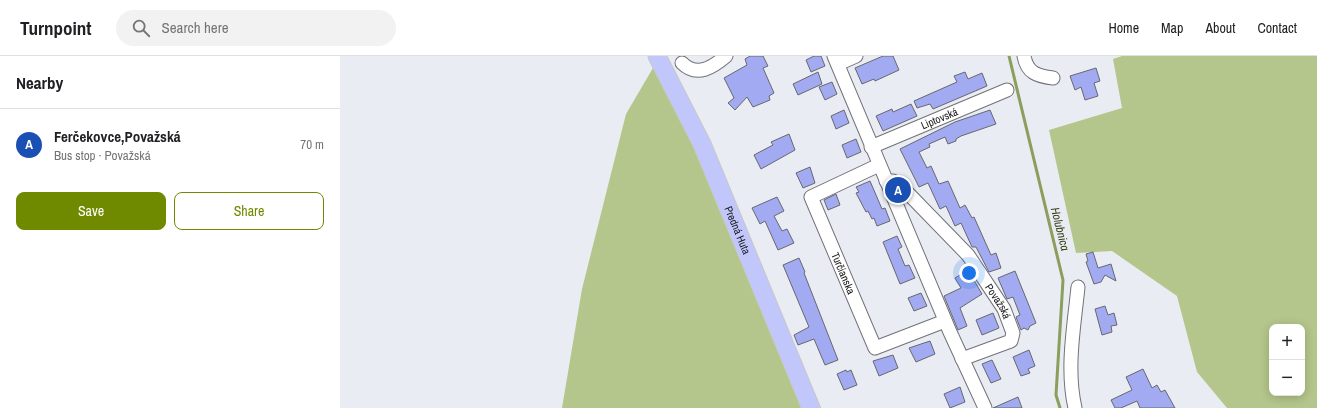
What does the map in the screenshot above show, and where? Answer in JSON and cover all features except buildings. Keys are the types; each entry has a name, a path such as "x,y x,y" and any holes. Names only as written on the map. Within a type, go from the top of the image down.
{"main road":[{"name":"Predná Huta","path":"657,56 702,144 810,408"}],"street":[{"path":"682,63 691,70 710,69 726,56"},
{"path":"856,56 836,60 871,147 945,321 985,408"},
{"path":"1024,56 1030,71 1039,77 1053,78"},
{"name":"Liptovská","path":"871,147 1007,90"},
{"name":"Turčianska","path":"879,165 811,197 875,348 945,321"},
{"name":"Považská","path":"886,181 896,182 968,255 1004,309 1013,333 1011,341 962,359"},
{"path":"898,210 914,200"},
{"path":"1075,408 1071,383 1072,343 1078,287"}],"green space":[{"path":"660,56 683,90 821,408 562,408 582,289 626,114"},
{"path":"1122,56 1317,56 1317,408 1227,408 1197,372 1177,296 1112,251 1076,253 1049,130 1122,108 1113,59"}],"waterway":[{"name":"Holubnica","path":"1009,56 1063,280 1056,395 1060,408"}],"place":[{"name":"Ferčekovce,Považská","path":"898,190"}]}
